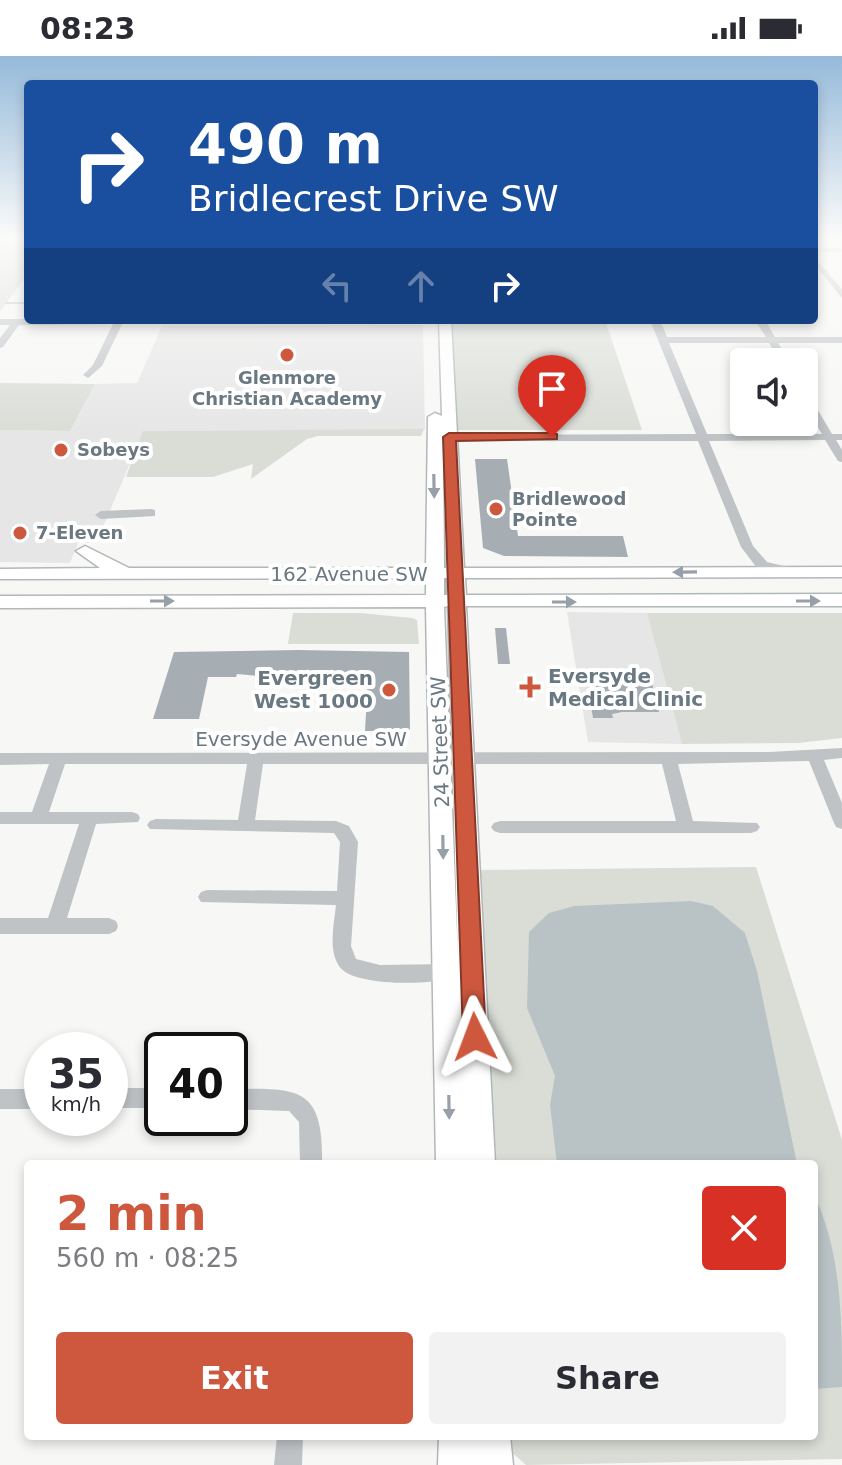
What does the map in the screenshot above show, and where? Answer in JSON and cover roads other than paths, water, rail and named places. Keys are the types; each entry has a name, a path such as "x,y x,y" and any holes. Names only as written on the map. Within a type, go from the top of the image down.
{"street":[{"path":"0,322 24,322"},
{"path":"0,345 16,322"},
{"path":"88,375 97,366 118,324"},
{"name":"24 Street SW","path":"433,324 442,437 447,570 444,606 480,1160"},
{"name":"24 Street SW","path":"445,324 442,437 447,570"},
{"path":"657,324 747,547 762,565 797,572"},
{"path":"762,324 776,348"},
{"path":"663,340 842,340"},
{"path":"818,419 842,459"},
{"path":"442,437 842,437"},
{"path":"101,515 151,513"},
{"path":"718,572 747,566 747,547"},
{"path":"85,551 106,565 161,574"},
{"path":"254,601 447,570"},
{"name":"162 Avenue SW","path":"0,574 447,570 534,573 842,572"},
{"path":"348,601 412,611 426,617 444,606 630,573"},
{"path":"0,590 52,584 75,574"},
{"path":"75,574 72,583 78,592 105,601"},
{"name":"162 Avenue SW","path":"0,602 348,601 444,606 842,600"},
{"name":"24 Street SW","path":"444,606 453,759 446,972 451,1160"},
{"name":"Eversyde Avenue SW","path":"0,759 815,757 842,753"},
{"path":"815,757 842,823"},
{"path":"669,758 686,827"},
{"path":"38,818 59,759"},
{"path":"246,825 256,759"},
{"path":"0,818 132,818"},
{"path":"55,926 89,818"},
{"path":"156,825 322,825 343,830 349,842 342,946 350,966 371,972 446,972"},
{"path":"500,827 751,827"},
{"path":"207,897 346,898"},
{"path":"0,926 109,926"},
{"path":"0,1099 24,1099"},
{"path":"248,1099 285,1099 299,1104 314,1129 311,1160"},
{"path":"288,1465 290,1440"},
{"path":"457,1440 457,1465"},
{"path":"492,1440 494,1465"}],"place":[{"name":"Glenmore Christian Academy","path":"287,355"},
{"name":"Sobeys","path":"61,450"},
{"name":"Bridlewood Pointe","path":"496,509"},
{"name":"7-Eleven","path":"20,533"},
{"name":"Eversyde Medical Clinic","path":"530,687"},
{"name":"Evergreen West 1000","path":"389,690"}]}
